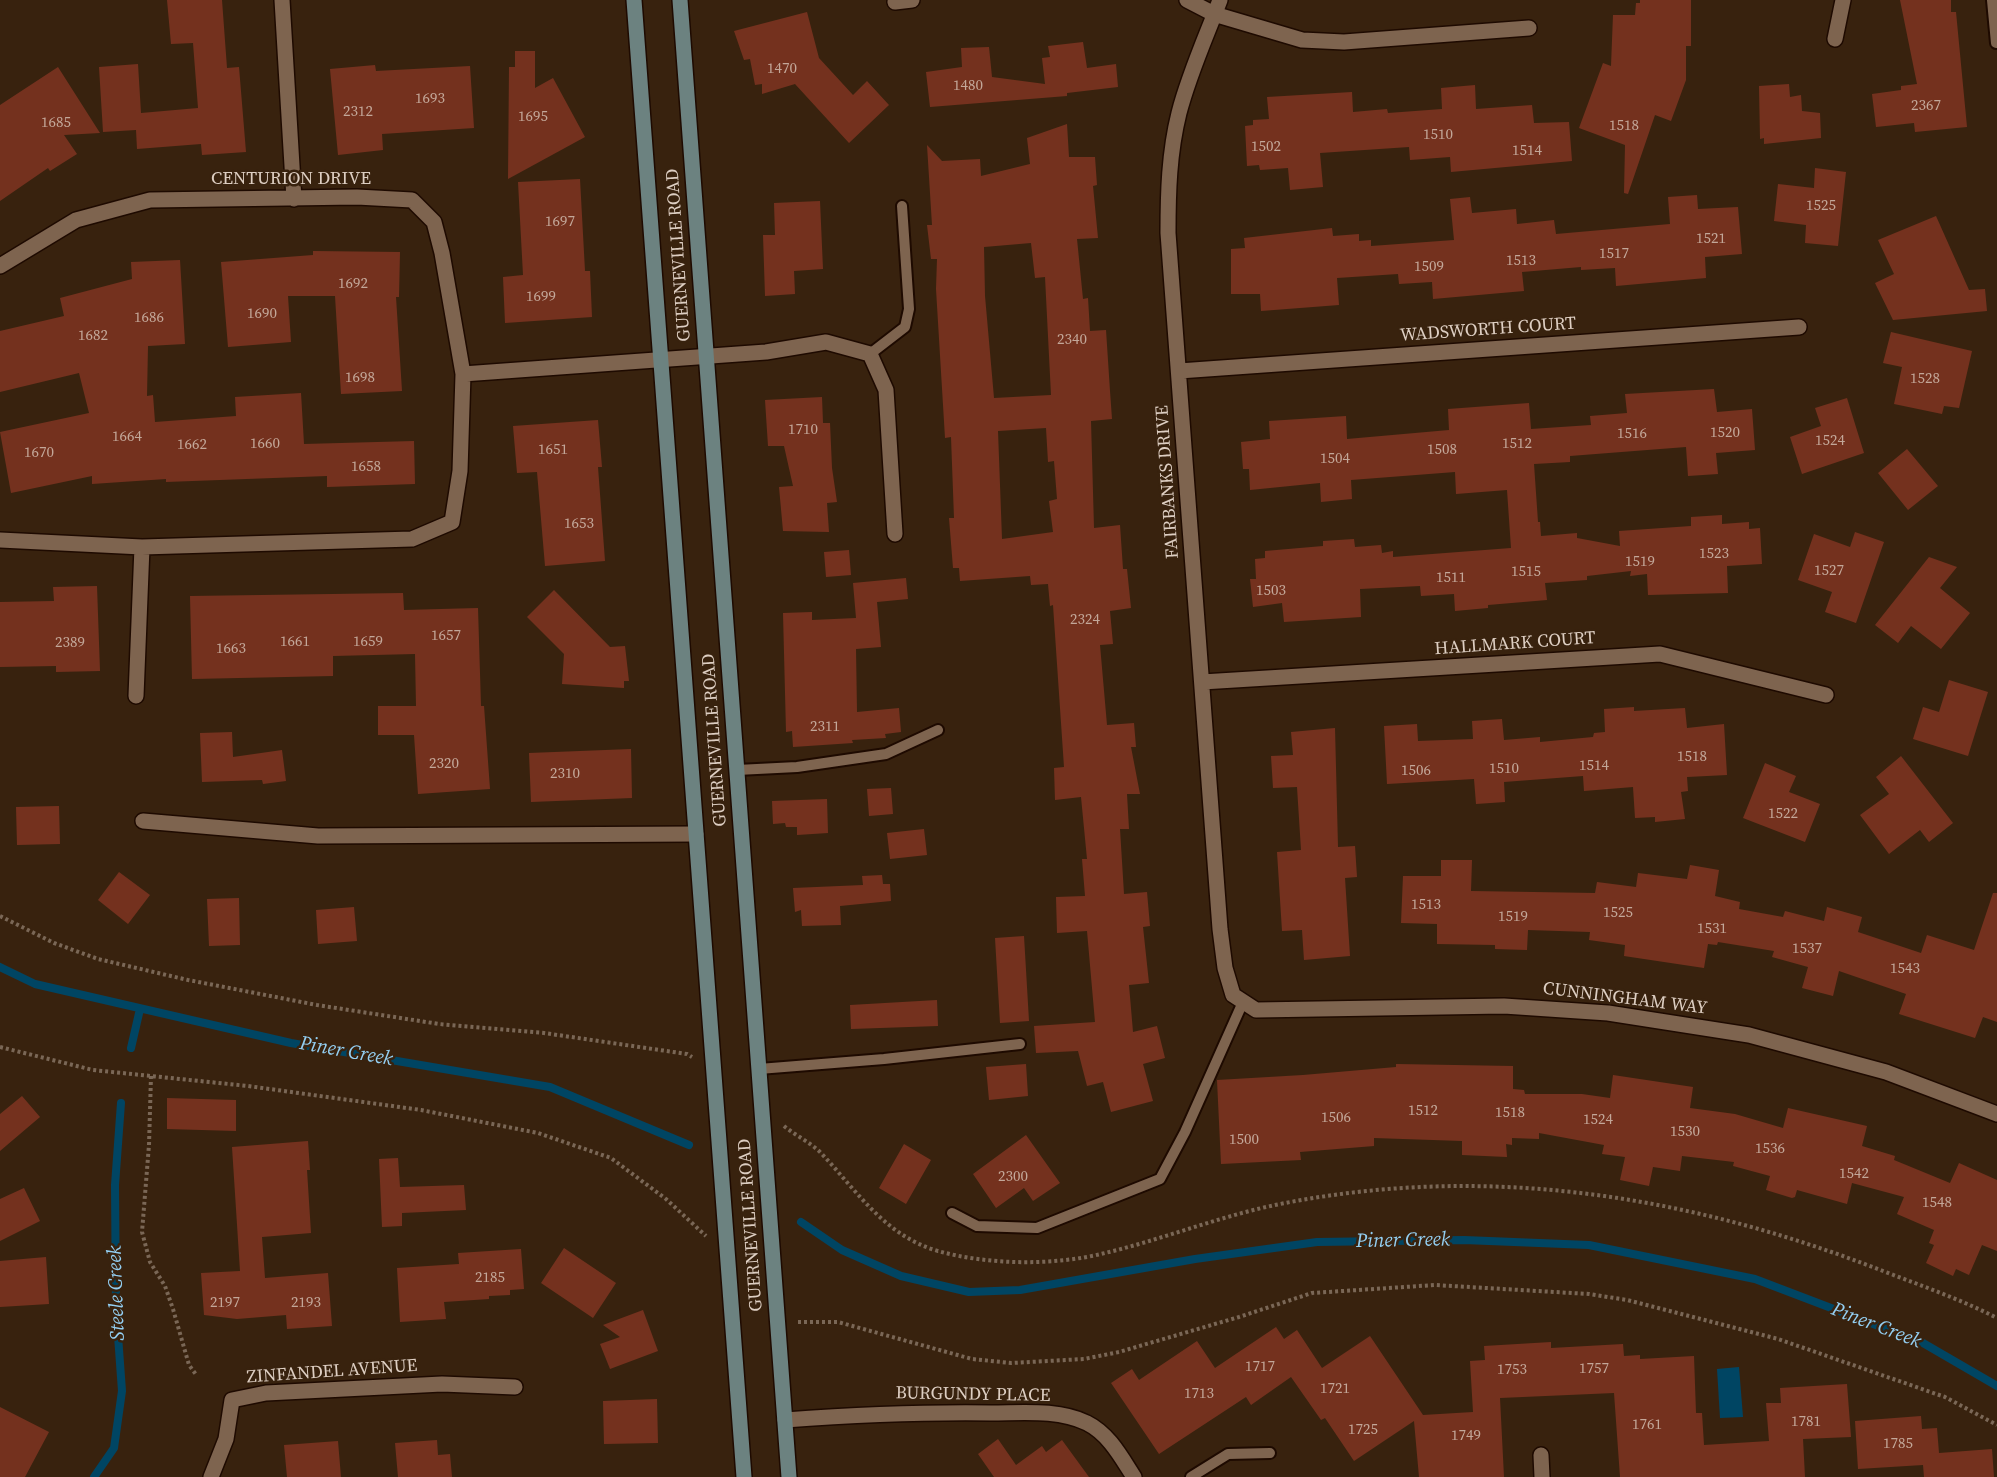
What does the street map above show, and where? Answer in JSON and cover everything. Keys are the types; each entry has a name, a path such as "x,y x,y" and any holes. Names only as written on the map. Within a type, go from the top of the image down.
{"main road":[{"name":"GUERNEVILLE ROAD","path":"634,0 744,1477"},
{"name":"GUERNEVILLE ROAD","path":"680,0 789,1477"}],"street":[{"path":"282,0 294,199"},
{"path":"895,2 912,0"},
{"path":"1187,0 1217,7 1302,40 1344,42 1529,28"},
{"path":"1834,39 1843,0"},
{"name":"FAIRBANKS DRIVE","path":"1217,7 1179,114 1168,179 1168,233 1224,968 1233,995 1244,1002"},
{"name":"CENTURION DRIVE","path":"0,266 76,220 150,200 357,197 412,200 434,222 463,374 460,471 452,522 412,539 142,547 0,540"},
{"name":"WADSWORTH COURT","path":"1179,371 1799,327"},
{"path":"463,374 766,352 826,342 870,354 886,390 895,534"},
{"path":"136,696 142,547"},
{"name":"HALLMARK COURT","path":"1202,682 1660,654 1826,695"},
{"path":"143,821 318,836 696,834"},
{"name":"CUNNINGHAM WAY","path":"1244,1002 1256,1010 1277,1011 1504,1006 1608,1013 1749,1035 1886,1072 1997,1114"},
{"name":"ZINFANDEL AVENUE","path":"211,1477 226,1439 232,1400 266,1393 442,1384 514,1387"},
{"name":"BURGUNDY PLACE","path":"785,1420 913,1412 1046,1413 1071,1417 1088,1423 1108,1438 1134,1477"},
{"path":"1541,1455 1542,1477"}],"lane":[{"path":"1992,0 1996,43"},
{"path":"870,354 905,327 909,309 902,206"},
{"path":"736,770 797,767 886,754 938,730"},
{"path":"951,1214 977,1226 1037,1228 1160,1179 1185,1132 1244,1002"},
{"path":"759,1069 884,1059 1020,1044"},
{"path":"1191,1477 1228,1454 1270,1453"}],"path":[{"path":"0,916 54,943 98,959 188,980 317,1005 439,1024 544,1034 687,1054"},
{"path":"0,1047 66,1064 421,1110 538,1133 611,1158 666,1199 701,1233"},
{"path":"151,1076 149,1145 142,1232 150,1262 170,1302 189,1365 197,1376"},
{"path":"792,1133 819,1150 876,1216 909,1240 937,1251 967,1257 1045,1261 1103,1254 1214,1220 1279,1204 1362,1191 1475,1184 1519,1186 1625,1199 1763,1228 1964,1300 1997,1318"},
{"path":"799,1323 838,1322 972,1359 1011,1364 1084,1359 1119,1352 1312,1293 1435,1285 1589,1294 1627,1300 1778,1339 1945,1397 1997,1425"}],"water":[{"path":"1739,1367 1743,1417 1720,1418 1717,1369"}],"building":[{"path":"167,0 222,0 227,68 239,67 246,152 202,155 201,144 137,149 136,130 103,132 99,67 138,64 141,113 198,108 193,43 171,44"},
{"path":"1640,0 1691,0 1691,46 1686,46 1686,80 1671,121 1655,115 1628,194 1624,193 1625,145 1579,128 1603,63 1611,66 1613,15 1635,15 1636,3 1640,3"},
{"path":"1900,0 1951,0 1951,12 1956,12 1967,127 1915,132 1914,123 1876,127 1872,94 1901,90 1901,86 1917,84"},
{"path":"807,12 819,58 853,95 867,81 889,105 849,143 795,84 762,94 762,84 755,85 750,59 744,60 734,31"},
{"path":"1083,42 1087,68 1116,64 1118,87 1067,93 1067,96 930,107 926,72 962,67 961,48 989,47 992,77 1045,84 1042,58 1050,57 1048,46"},
{"path":"515,51 535,51 535,88 553,78 585,137 508,179 509,67 515,67"},
{"path":"375,65 376,71 470,66 474,128 382,134 383,150 338,155 330,69"},
{"path":"58,67 100,133 64,135 77,154 50,171 48,168 0,201 0,105"},
{"path":"1789,84 1790,97 1801,95 1802,111 1820,113 1821,138 1764,144 1764,138 1760,139 1759,86"},
{"path":"1475,85 1476,109 1532,105 1534,123 1569,122 1572,161 1451,172 1450,157 1410,160 1409,147 1320,153 1323,187 1290,190 1288,168 1260,170 1259,165 1247,166 1245,126 1253,125 1253,120 1269,119 1267,97 1352,92 1353,112 1387,109 1388,113 1442,109 1441,88"},
{"path":"1067,124 1069,157 1095,157 1097,185 1093,186 1098,238 1077,239 1083,299 1088,298 1090,331 1106,330 1112,419 1091,421 1094,528 1120,525 1123,569 1127,569 1131,608 1110,611 1113,644 1100,645 1107,725 1134,723 1136,747 1131,747 1140,794 1127,794 1129,829 1120,829 1124,894 1147,892 1150,926 1143,927 1149,983 1129,985 1133,1032 1157,1026 1165,1058 1143,1064 1153,1101 1111,1112 1103,1082 1087,1086 1078,1051 1036,1053 1034,1026 1095,1022 1087,931 1057,933 1056,897 1085,896 1082,859 1087,859 1081,797 1055,800 1054,768 1064,767 1053,605 1050,606 1048,584 1031,585 1030,576 960,581 959,568 953,568 949,518 954,518 951,437 945,438 936,289 937,259 931,259 927,225 932,225 927,145 942,161 980,159 981,176 1030,164 1027,138","holes":["1031,243 1035,278 1045,277 1051,395 994,398 985,296 984,247","1046,428 1048,462 1054,461 1057,499 1049,501 1053,532 1002,539 998,431"]},
{"path":"1815,168 1846,172 1838,246 1805,243 1806,225 1774,221 1778,184 1814,188"},
{"path":"580,179 585,271 590,271 592,317 505,323 503,277 523,275 518,182"},
{"path":"1697,195 1698,209 1738,207 1742,254 1705,257 1706,278 1616,286 1615,268 1581,270 1581,267 1522,272 1524,291 1433,299 1432,282 1399,284 1398,274 1337,278 1339,305 1261,311 1260,294 1231,294 1231,249 1245,248 1244,238 1332,228 1333,236 1359,234 1359,241 1371,240 1371,246 1454,240 1450,199 1470,197 1472,213 1516,209 1517,224 1554,220 1556,234 1670,224 1668,197"},
{"path":"820,201 823,269 794,271 795,294 765,296 763,235 775,235 774,203"},
{"path":"1936,216 1969,290 1985,289 1987,311 1893,320 1875,283 1894,274 1878,240"},
{"path":"313,251 400,252 399,297 396,297 402,391 341,394 335,296 288,296 291,342 228,347 221,262 313,255"},
{"path":"180,260 185,344 148,346 147,396 153,395 155,422 236,416 235,397 301,393 304,444 414,441 415,484 327,487 327,476 166,482 166,479 92,484 92,476 11,493 0,432 89,413 79,373 0,392 0,331 64,316 60,298 132,279 131,262"},
{"path":"1891,332 1972,351 1959,408 1944,406 1942,414 1894,404 1902,367 1883,363"},
{"path":"1714,389 1717,412 1752,409 1755,450 1716,453 1718,474 1688,476 1686,447 1570,456 1570,462 1534,464 1541,536 1577,533 1577,538 1620,546 1619,531 1691,526 1691,517 1722,515 1722,524 1749,522 1749,529 1760,528 1762,564 1727,566 1728,593 1648,595 1647,574 1630,576 1631,571 1587,576 1587,580 1545,583 1547,600 1488,605 1488,608 1455,611 1454,594 1421,596 1420,586 1360,589 1361,617 1284,622 1282,603 1253,607 1250,579 1256,579 1255,559 1265,558 1265,551 1323,546 1323,541 1354,539 1355,547 1381,545 1382,553 1393,551 1393,557 1511,548 1507,490 1456,494 1455,472 1351,480 1352,499 1321,502 1320,483 1250,490 1249,469 1243,469 1241,442 1270,439 1269,421 1346,416 1347,439 1449,430 1448,409 1529,403 1531,429 1591,425 1590,416 1627,413 1625,394"},
{"path":"822,397 823,423 830,423 832,468 837,502 827,503 829,532 783,531 779,487 793,486 784,446 768,446 765,400"},
{"path":"1847,398 1864,453 1802,474 1790,437 1821,426 1815,408"},
{"path":"598,420 602,467 598,467 605,561 545,566 537,472 517,473 513,426"},
{"path":"1907,449 1938,486 1908,510 1878,473"},
{"path":"1855,532 1884,542 1856,623 1825,612 1832,592 1798,580 1814,534 1850,547"},
{"path":"849,550 851,575 826,577 824,552"},
{"path":"1929,557 1957,567 1940,588 1970,613 1941,649 1911,626 1898,643 1875,625"},
{"path":"906,578 908,599 877,602 881,647 856,649 857,712 899,708 901,732 885,734 886,738 852,740 853,743 793,747 792,731 786,732 783,613 812,612 812,620 856,618 853,583"},
{"path":"97,586 100,671 56,672 56,666 0,667 0,602 54,601 53,587"},
{"path":"554,590 610,647 625,646 629,681 624,681 624,688 562,684 564,654 527,617"},
{"path":"403,593 404,610 478,608 481,706 484,706 490,789 418,794 414,735 378,735 378,706 416,706 415,654 333,656 333,676 192,679 190,596"},
{"path":"1949,680 1988,692 1968,756 1913,739 1923,707 1939,712"},
{"path":"1634,707 1634,711 1685,708 1687,728 1724,724 1727,775 1687,777 1688,791 1681,792 1685,819 1655,822 1655,817 1635,818 1633,787 1584,791 1583,776 1504,782 1505,802 1476,804 1474,779 1387,784 1384,726 1417,724 1418,741 1473,739 1472,721 1502,719 1504,740 1540,737 1540,742 1593,737 1594,733 1605,732 1604,709"},
{"path":"1335,728 1338,847 1355,846 1357,877 1345,878 1350,956 1304,960 1302,930 1282,931 1277,852 1301,850 1297,787 1273,788 1271,756 1293,755 1291,732"},
{"path":"232,732 233,757 282,750 286,781 263,784 262,780 202,782 200,733"},
{"path":"631,749 632,798 531,802 529,753"},
{"path":"1901,756 1953,823 1929,842 1920,830 1889,854 1860,815 1889,794 1876,777"},
{"path":"1765,763 1796,776 1789,792 1820,804 1805,842 1743,818"},
{"path":"891,788 893,814 869,816 867,789"},
{"path":"827,799 828,833 797,835 797,827 786,827 785,823 773,824 772,801"},
{"path":"59,806 60,844 17,845 16,807"},
{"path":"924,829 927,855 890,859 887,833"},
{"path":"1441,860 1472,860 1471,891 1595,893 1597,882 1636,887 1638,873 1687,879 1690,865 1719,870 1715,896 1740,902 1739,909 1783,917 1785,911 1824,921 1827,907 1862,917 1858,932 1921,953 1927,935 1974,950 1993,893 1997,893 1997,1022 1983,1017 1975,1038 1899,1014 1906,994 1839,971 1833,996 1802,988 1808,967 1772,957 1774,951 1718,942 1717,945 1708,944 1704,968 1624,956 1625,945 1589,940 1590,932 1528,930 1527,950 1495,949 1495,945 1437,944 1437,924 1401,923 1403,876 1441,876"},
{"path":"119,872 150,895 128,924 98,900"},
{"path":"882,875 883,884 890,884 891,901 840,906 841,925 802,926 801,910 795,912 793,888 863,885 862,876"},
{"path":"239,898 240,945 209,946 207,899"},
{"path":"354,907 357,941 318,944 316,910"},
{"path":"1024,936 1029,1021 1000,1023 995,938"},
{"path":"937,1000 938,1026 851,1029 850,1005"},
{"path":"1026,1064 1028,1096 989,1100 986,1067"},
{"path":"1396,1064 1513,1066 1513,1089 1524,1090 1525,1094 1582,1094 1610,1098 1613,1075 1693,1087 1690,1108 1735,1114 1783,1128 1788,1108 1867,1126 1862,1146 1895,1156 1894,1160 1950,1183 1959,1163 1997,1180 1997,1251 1982,1245 1969,1275 1956,1269 1953,1276 1926,1263 1934,1245 1929,1243 1934,1230 1897,1214 1904,1197 1852,1183 1847,1204 1797,1190 1795,1197 1792,1198 1766,1190 1770,1176 1733,1166 1734,1162 1682,1156 1680,1171 1653,1167 1649,1186 1620,1180 1625,1157 1602,1154 1604,1145 1539,1133 1539,1139 1512,1138 1512,1145 1506,1144 1507,1157 1462,1155 1462,1141 1374,1138 1374,1146 1300,1152 1301,1160 1221,1164 1217,1080 1396,1067"},
{"path":"22,1096 40,1117 0,1151 0,1114"},
{"path":"167,1098 236,1100 236,1131 167,1129"},
{"path":"1026,1135 1060,1183 1033,1201 1024,1188 996,1208 973,1174"},
{"path":"308,1141 310,1170 307,1170 311,1233 262,1237 265,1278 328,1273 332,1326 287,1329 286,1315 237,1319 204,1315 201,1273 240,1271 232,1147"},
{"path":"904,1144 931,1160 906,1204 879,1188"},
{"path":"398,1158 400,1187 464,1185 466,1210 402,1213 402,1226 382,1227 379,1159"},
{"path":"24,1188 40,1221 0,1241 0,1199"},
{"path":"564,1248 616,1283 593,1318 541,1283"},
{"path":"521,1249 524,1289 510,1290 510,1295 489,1296 489,1299 444,1302 446,1319 400,1322 397,1268 459,1264 458,1253"},
{"path":"46,1257 49,1304 0,1307 0,1261"},
{"path":"643,1310 658,1351 610,1369 600,1344 620,1337 603,1325"},
{"path":"1276,1327 1284,1339 1297,1330 1322,1368 1370,1336 1423,1415 1473,1412 1470,1361 1485,1360 1484,1346 1551,1342 1551,1348 1623,1344 1624,1356 1640,1355 1640,1359 1694,1356 1696,1413 1702,1413 1704,1445 1769,1441 1766,1403 1781,1403 1780,1388 1847,1384 1851,1437 1803,1439 1805,1477 1620,1477 1614,1393 1500,1398 1504,1477 1419,1477 1414,1421 1354,1461 1325,1418 1321,1420 1291,1377 1251,1405 1246,1397 1159,1454 1111,1383 1132,1369 1139,1380 1197,1341 1215,1368"},
{"path":"657,1399 658,1443 604,1444 603,1401"},
{"path":"0,1407 49,1432 25,1477 0,1477"},
{"path":"1921,1416 1922,1429 1937,1428 1939,1453 1992,1449 1994,1477 1924,1477 1923,1465 1858,1469 1855,1421"},
{"path":"998,1439 1016,1465 1042,1446 1046,1452 1062,1440 1089,1477 994,1477 978,1454"},
{"path":"437,1440 438,1455 450,1454 452,1477 398,1477 395,1443"},
{"path":"338,1441 341,1477 287,1477 284,1445"}],"waterway":[{"name":"Piner Creek","path":"0,967 35,984 291,1043 550,1087 689,1145"},
{"name":"Steele Creek","path":"131,1048 140,1009"},
{"name":"Steele Creek","path":"94,1477 114,1448 122,1391 116,1308 115,1185 121,1103"},
{"name":"Piner Creek","path":"801,1222 842,1250 901,1276 969,1292 1020,1290 1195,1259 1317,1242 1464,1240 1589,1245 1755,1279 1923,1343 1997,1386"}]}
